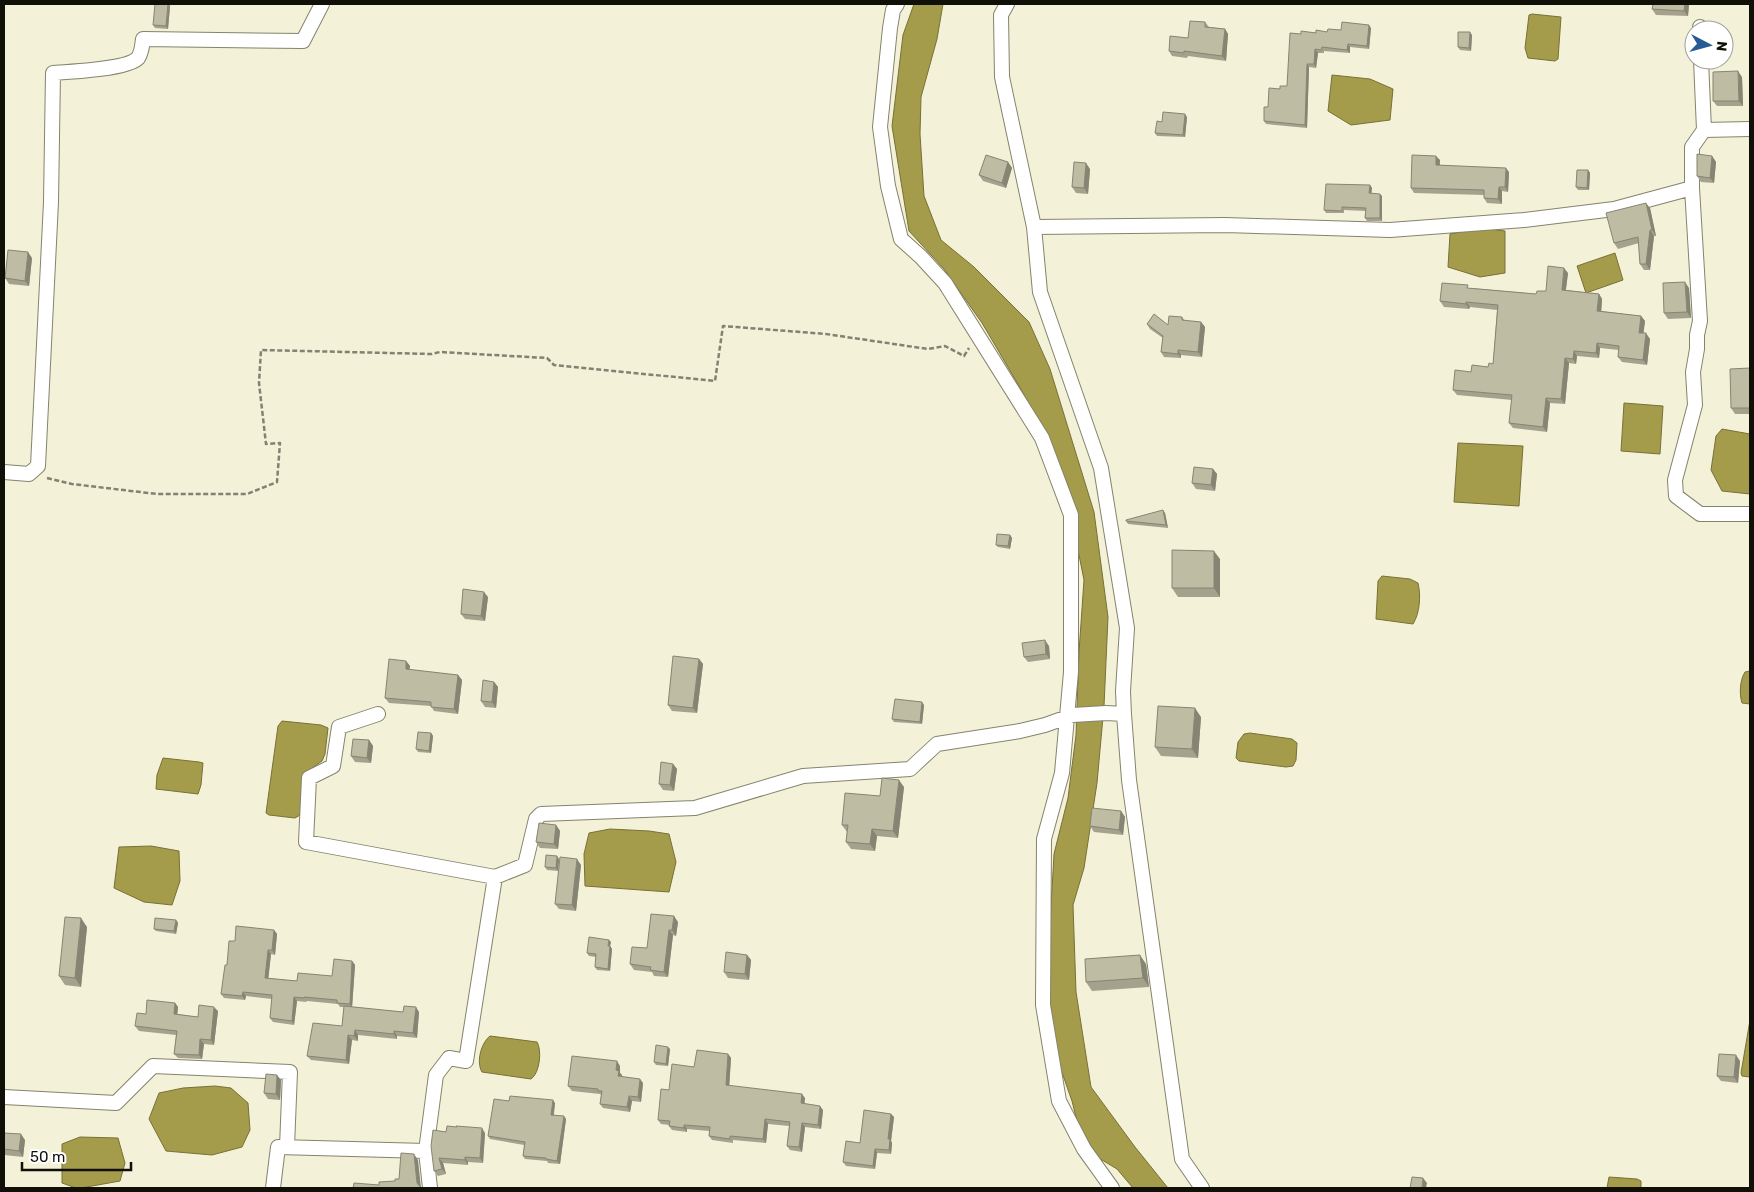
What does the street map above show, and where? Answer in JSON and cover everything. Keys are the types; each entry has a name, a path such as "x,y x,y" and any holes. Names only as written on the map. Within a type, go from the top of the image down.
{"street":[{"path":"4,472 29,474 38,466 51,202 53,73 87,71 129,63 137,59 142,50 143,39 303,41 322,4"},
{"path":"897,4 893,10 890,28 880,128 894,213 901,239 945,283 978,334 1042,438 1071,515 1070,716 1062,773 1044,839 1043,1005 1059,1102 1084,1149 1112,1188"},
{"path":"1007,4 1001,15 1002,77 1034,227 1040,292 1101,468 1127,628 1123,691 1129,780 1182,1159 1202,1188"},
{"path":"1701,70 1704,130 1692,147 1692,188 1700,321 1696,335 1698,349 1693,372 1695,405 1675,480 1676,496 1700,514 1750,514"},
{"path":"1704,130 1750,129"},
{"path":"1034,227 1226,225 1390,230 1524,220 1614,209 1692,188"},
{"path":"378,714 339,727 333,766 309,778 306,842 495,877 525,865 536,819 541,814 694,808 803,776 910,769 937,744 1020,731 1070,716 1106,713 1124,714"},
{"path":"430,1188 426,1150 436,1074 449,1058 466,1061 495,877"},
{"path":"4,1097 116,1103 153,1066 290,1072 287,1147"},
{"path":"273,1188 278,1147 426,1150"}],"path":[{"path":"29,474 72,484 157,494 247,494 277,482 280,443 266,444 259,383 261,350 432,354 440,352 547,358 554,365 715,381 723,326 826,334 928,349 945,346 964,356 978,334"}],"shaded area":[{"path":"914,4 943,4 937,39 921,97 920,134 924,196 941,240 974,267 1029,322 1050,369 1094,512 1108,617 1104,706 1097,783 1084,868 1073,905 1076,992 1091,1087 1168,1188 1133,1188 1117,1169 1084,1149 1072,1101 1058,1061 1049,994 1050,925 1054,854 1068,798 1076,735 1084,580 1071,515 1054,457 1022,391 982,323 944,269 909,231 892,126 903,35"},
{"path":"1529,15 1561,17 1558,59 1555,61 1528,58 1525,48"},
{"path":"1332,75 1370,79 1393,89 1390,120 1351,125 1328,111"},
{"path":"1482,228 1505,231 1505,273 1480,277 1448,267 1450,234"},
{"path":"1615,253 1623,280 1586,293 1577,266"},
{"path":"1624,403 1663,406 1660,454 1621,451"},
{"path":"1722,429 1750,434 1750,494 1722,491 1711,470 1716,436"},
{"path":"1458,443 1523,446 1519,506 1454,502"},
{"path":"1382,576 1410,579 1418,583 1419,604 1413,624 1376,619 1378,581"},
{"path":"1750,671 1750,704 1742,703 1740,691 1743,675 1745,672"},
{"path":"282,721 321,725 328,728 325,754 322,761 308,771 300,815 295,818 266,813 278,726"},
{"path":"1250,733 1292,739 1297,743 1296,760 1293,766 1286,767 1239,761 1236,758 1238,742 1244,734"},
{"path":"163,758 203,763 201,785 198,794 156,789 157,775"},
{"path":"610,829 669,834 676,862 669,892 585,886 584,854 589,833"},
{"path":"151,846 179,851 180,881 172,905 144,902 114,888 119,847"},
{"path":"1750,1020 1750,1077 1742,1076 1741,1073"},
{"path":"490,1036 537,1042 539,1046 539,1061 534,1076 531,1079 482,1072 479,1063 480,1053 484,1043"},
{"path":"215,1086 231,1088 248,1103 250,1130 242,1147 212,1155 166,1151 149,1119 159,1093 183,1088"},
{"path":"80,1137 118,1138 125,1163 120,1181 81,1188 62,1183 62,1144"},
{"path":"1609,1177 1637,1179 1641,1181 1641,1188 1607,1188"}],"building":[{"path":"155,4 168,4 166,26 153,25"},
{"path":"1653,4 1685,4 1684,11 1652,9"},
{"path":"1190,21 1205,22 1205,27 1225,29 1222,56 1169,51 1170,36 1188,38"},
{"path":"1342,22 1369,25 1367,46 1348,44 1347,50 1322,47 1321,50 1315,49 1314,64 1307,64 1305,125 1264,121 1264,107 1268,107 1269,88 1280,89 1280,86 1287,86 1290,33 1301,34 1301,31 1316,33 1316,30 1327,32 1328,29 1341,30"},
{"path":"1458,32 1470,32 1469,48 1458,47"},
{"path":"1738,71 1739,101 1713,101 1713,72"},
{"path":"1163,112 1185,114 1183,135 1155,133 1157,121 1162,122"},
{"path":"1697,154 1712,156 1710,178 1697,176"},
{"path":"986,155 1008,162 1002,183 979,175"},
{"path":"1412,155 1436,156 1436,165 1506,168 1505,187 1499,187 1498,199 1484,198 1484,190 1411,188"},
{"path":"1074,162 1086,163 1084,188 1072,187"},
{"path":"1577,170 1588,170 1587,188 1576,187"},
{"path":"1326,184 1370,185 1369,193 1380,194 1380,218 1365,218 1366,208 1342,207 1342,211 1324,210"},
{"path":"1646,203 1652,230 1650,230 1646,264 1640,264 1638,237 1614,243 1606,213"},
{"path":"8,250 28,252 25,281 5,278"},
{"path":"1548,266 1564,268 1562,290 1599,294 1597,311 1641,316 1639,333 1646,333 1643,360 1618,357 1619,346 1597,343 1596,353 1574,351 1573,359 1565,358 1561,399 1546,398 1543,427 1509,423 1512,395 1453,390 1455,370 1471,372 1472,365 1488,367 1489,363 1493,364 1498,305 1440,301 1442,283 1468,285 1467,288 1536,294 1537,291 1546,291"},
{"path":"1685,282 1687,312 1664,313 1663,283"},
{"path":"1154,314 1168,325 1169,316 1182,317 1182,320 1201,322 1198,352 1178,350 1178,354 1161,352 1163,336 1147,324"},
{"path":"1750,368 1750,408 1731,408 1730,369"},
{"path":"1194,467 1213,469 1211,485 1192,483"},
{"path":"1163,510 1166,525 1126,521 1126,520"},
{"path":"997,534 1010,535 1008,546 996,545"},
{"path":"1172,550 1214,551 1214,588 1172,588"},
{"path":"463,589 484,592 481,616 461,614"},
{"path":"1045,640 1046,654 1024,657 1022,643"},
{"path":"673,656 699,659 693,708 668,705"},
{"path":"389,659 406,661 406,669 458,675 454,709 431,707 431,702 385,698"},
{"path":"483,680 494,682 492,702 481,701"},
{"path":"895,699 922,702 920,722 892,719"},
{"path":"1158,706 1195,708 1192,749 1155,747"},
{"path":"418,732 431,733 429,751 416,749"},
{"path":"353,739 369,740 367,758 351,756"},
{"path":"661,762 673,764 670,785 659,784"},
{"path":"882,778 899,780 893,831 872,829 870,844 846,842 848,825 842,825 845,793 880,796"},
{"path":"1092,808 1121,811 1119,830 1090,826"},
{"path":"539,823 556,825 554,844 536,842"},
{"path":"546,855 557,856 556,868 545,867"},
{"path":"560,857 577,859 572,905 555,904"},
{"path":"651,914 674,916 672,930 669,930 664,972 650,970 651,967 630,964 632,947 647,948"},
{"path":"65,917 81,918 75,978 59,976"},
{"path":"155,918 176,920 174,931 154,929"},
{"path":"236,926 274,930 272,950 268,950 265,978 297,981 298,973 332,976 334,959 352,961 350,1004 337,1003 337,1000 294,997 292,1021 270,1018 272,995 243,992 242,996 221,994 225,965 227,965 229,941 235,941"},
{"path":"589,937 609,940 608,969 595,967 596,954 587,953"},
{"path":"726,952 747,955 745,974 724,972"},
{"path":"1140,955 1143,978 1086,982 1085,959"},
{"path":"147,1000 175,1003 174,1014 198,1017 199,1005 214,1007 211,1040 200,1039 199,1055 174,1054 177,1031 135,1026 137,1013 146,1014"},
{"path":"344,1006 403,1012 404,1006 416,1007 413,1033 394,1031 394,1034 355,1030 354,1036 348,1035 346,1060 307,1056 313,1023 342,1026"},
{"path":"656,1045 668,1047 666,1064 654,1062"},
{"path":"697,1050 728,1054 726,1085 802,1094 801,1103 820,1106 818,1125 802,1123 799,1147 787,1146 790,1122 765,1119 763,1139 730,1136 730,1139 709,1136 710,1127 684,1125 684,1128 669,1126 670,1121 658,1120 661,1089 669,1090 672,1064 694,1067"},
{"path":"1719,1054 1736,1055 1734,1077 1717,1076"},
{"path":"572,1056 617,1061 616,1070 619,1071 618,1076 640,1079 638,1097 629,1096 627,1107 600,1104 602,1091 568,1086"},
{"path":"266,1074 277,1075 276,1094 264,1093"},
{"path":"510,1096 553,1100 551,1115 564,1116 557,1161 523,1156 525,1142 488,1136 494,1099 509,1101"},
{"path":"864,1110 891,1114 888,1139 890,1139 889,1150 875,1149 873,1166 843,1162 846,1141 860,1143"},
{"path":"447,1126 482,1128 480,1158 465,1157 465,1160 439,1158 442,1169 434,1171 431,1146 433,1130 446,1132"},
{"path":"4,1133 21,1134 19,1151 4,1149"},
{"path":"401,1153 414,1154 417,1183 421,1188 353,1188 354,1183 379,1185 379,1182 399,1179"},
{"path":"1412,1177 1423,1178 1422,1188 1410,1188"}]}
